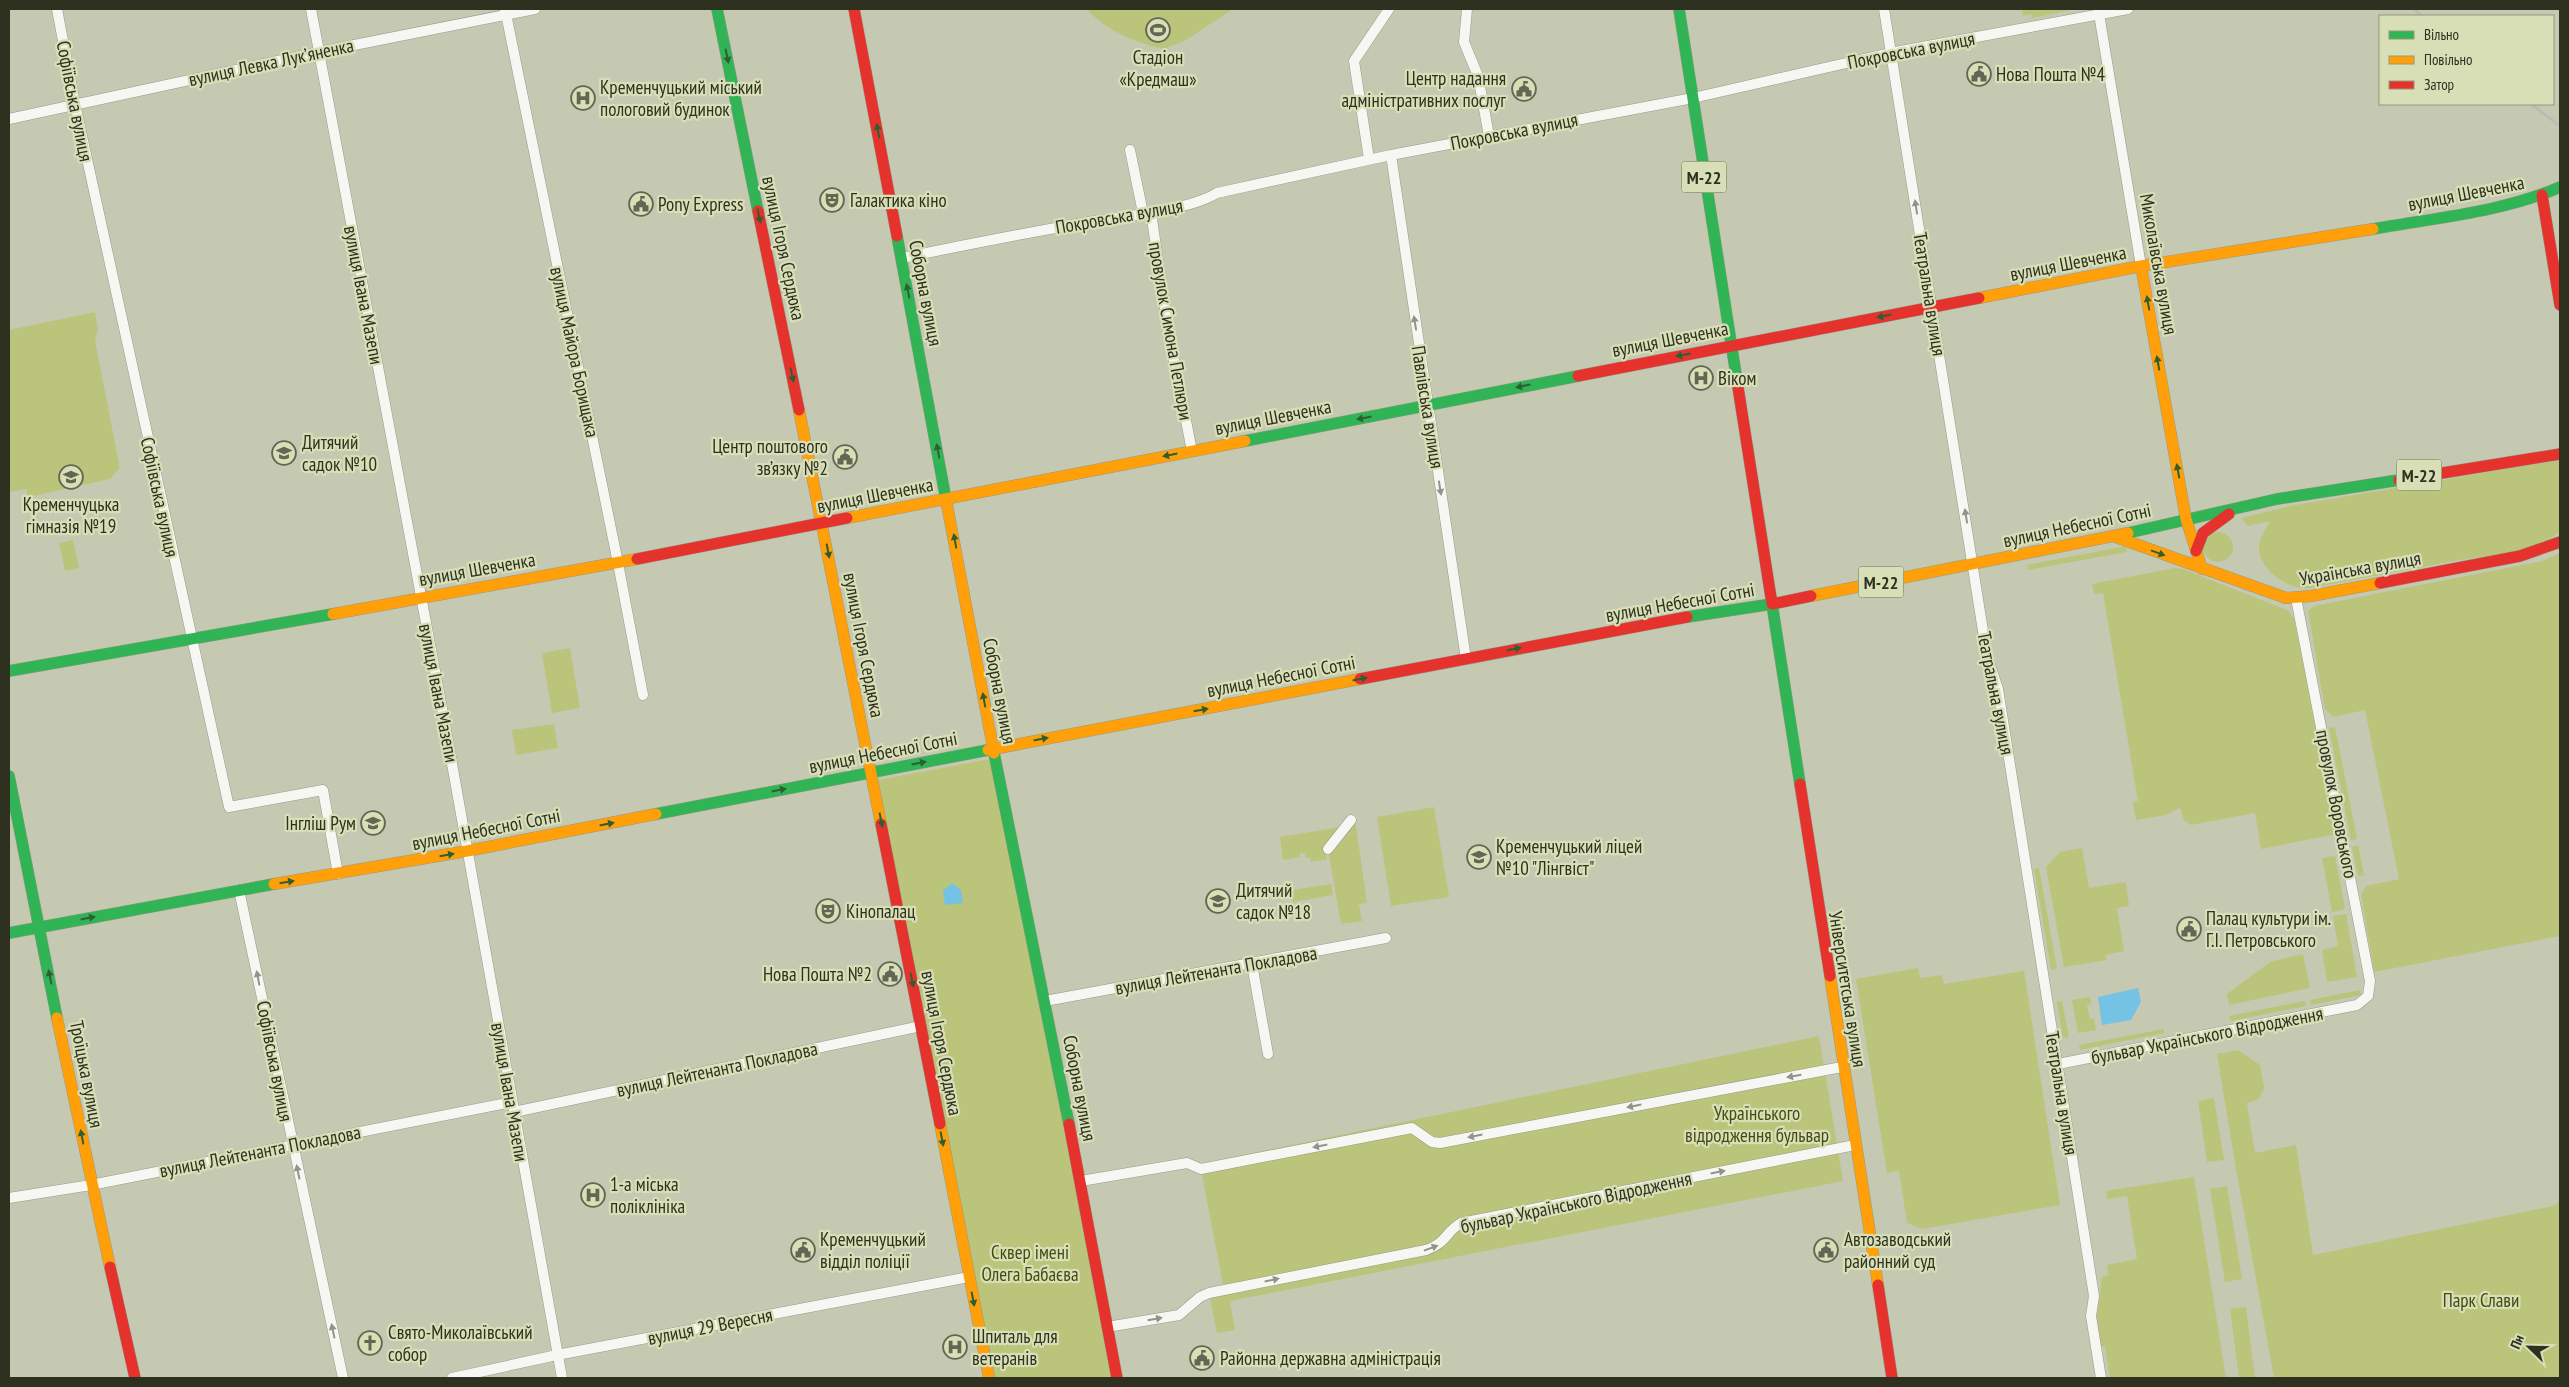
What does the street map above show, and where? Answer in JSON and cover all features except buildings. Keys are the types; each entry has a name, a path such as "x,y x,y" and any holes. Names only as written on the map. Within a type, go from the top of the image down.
{"main road":[{"name":"вулиця Ігоря Сердюка","path":"717,9 822,522 989,1378"},
{"name":"Соборна вулиця","path":"854,9 993,748 1081,1181 1118,1378"},
{"name":"М-22","path":"1679,9 1772,604"},
{"name":"вулиця Шевченка","path":"9,671 191,640 420,596 618,563 2141,266 2295,243 2508,204 2542,195 2560,187"},
{"path":"2542,195 2560,305"},
{"name":"Миколаївська вулиця","path":"2141,266 2186,519 2202,569"},
{"name":"вулиця Небесної Сотні","path":"9,933 239,890 467,851 993,748 1748,606 1772,604 2113,536 2241,507 2384,481 2560,454"},
{"path":"2196,552 2197,540 2204,529 2241,507"},
{"name":"Українська вулиця","path":"2113,536 2279,596 2296,598 2520,556 2560,542"},
{"name":"Університетська вулиця","path":"1772,604 1842,1067 1892,1378"},
{"name":"Троїцька вулиця","path":"9,776 91,1185 135,1378"}],"street":[{"name":"Софіївська вулиця","path":"57,9 75,104 229,807 323,790 338,874"},
{"name":"вулиця Івана Мазепи","path":"311,9 467,851 562,1378"},
{"name":"вулиця Левка Лукʼяненка","path":"9,119 506,11 535,9"},
{"path":"1369,160 1354,61 1389,9"},
{"path":"1467,9 1464,42 1478,76 1489,136"},
{"name":"Театральна вулиця","path":"1884,9 1987,656 1998,689 2058,1064 2094,1296 2091,1316 2101,1378"},
{"name":"Покровська вулиця","path":"902,258 1022,234 1147,213 1206,200 1217,193 1391,155 1693,98 1890,53 2128,9"},
{"name":"вулиця Майора Борищака","path":"506,11 643,695"},
{"name":"Миколаївська вулиця","path":"2099,14 2141,266"},
{"path":"1468,78 1478,76"},
{"name":"провулок Симона Петлюри","path":"1130,150 1147,213 1192,451"},
{"name":"Павлівська вулиця","path":"1391,155 1466,659"},
{"name":"провулок Воровського","path":"2296,598 2370,981 2368,996 2357,1005"},
{"path":"1328,849 1351,820"},
{"name":"Софіївська вулиця","path":"239,890 343,1378"},
{"name":"вулиця Лейтенанта Покладова","path":"1045,1001 1386,938"},
{"path":"1252,964 1268,1054"},
{"name":"бульвар Українського Відродження","path":"2058,1064 2357,1005"},
{"name":"вулиця Лейтенанта Покладова","path":"9,1198 91,1185 292,1144 513,1107 921,1026"},
{"path":"1081,1181 1186,1163 1201,1169 1412,1128 1432,1142 1440,1143 1842,1067"},
{"name":"бульвар Українського Відродження","path":"1107,1327 1179,1315 1200,1297 1209,1293 1426,1250 1442,1243 1452,1228 1461,1223 1855,1145"},
{"name":"вулиця 29 Вересня","path":"452,1378 557,1355 969,1277"}],"green space":[{"name":"Стадіон «Кредмаш»","path":"1087,9 1233,9 1186,40 1164,49 1132,40 1112,30"},
{"path":"2022,9 2075,9 2032,18 2031,14 2023,16"},
{"path":"95,312 98,330 95,340 119,469 110,479 28,497 26,489 9,492 9,330"},
{"path":"2560,460 2560,532 2536,545 2495,555 2302,588 2293,586 2276,577 2269,570 2260,555 2259,544 2261,537 2270,521 2248,526 2241,518 2290,506"},
{"path":"2218,532 2229,536 2233,547 2229,558 2218,562 2207,558 2203,547 2207,536"},
{"path":"73,540 79,568 65,571 59,543"},
{"path":"2126,546 2127,552 2028,570 2027,565"},
{"path":"2560,553 2560,936 2374,972 2361,894 2366,886 2399,879 2365,710 2333,717 2325,709 2308,611 2314,606 2542,561"},
{"path":"2175,568 2183,569 2287,610 2294,618 2337,834 2261,849 2255,813 2191,825 2184,820 2180,808 2166,815 2136,820 2133,802 2138,801 2103,593 2094,594 2092,584"},
{"path":"570,648 580,708 552,713 542,653"},
{"path":"554,724 558,748 516,755 512,730"},
{"path":"2335,727 2357,839 2351,840 2329,728"},
{"name":"Сквер імені Олега Бабаєва","path":"995,758 1117,1378 988,1378 873,781"},
{"path":"1434,807 1449,897 1391,906 1377,817"},
{"path":"1355,819 1367,903 1359,904 1362,921 1341,924 1328,849 1325,850 1327,859 1311,862 1310,858 1306,858 1305,853 1300,853 1300,857 1283,860 1280,837 1346,826"},
{"path":"2358,845 2364,875 2358,876 2352,847"},
{"path":"2082,848 2089,888 2126,882 2129,906 2117,908 2124,951 2105,955 2107,960 2064,967 2046,867 2060,852"},
{"path":"2335,856 2345,909 2332,912 2322,858"},
{"path":"2039,868 2057,969 2051,970 2034,869"},
{"path":"1331,884 1333,895 1293,902 1292,890"},
{"path":"2346,914 2357,977 2327,982 2322,950 2338,946 2333,916"},
{"path":"2303,954 2310,988 2229,1005 2227,994 2270,962"},
{"path":"1918,968 1920,978 1942,975 1944,984 2024,971 2060,1205 1922,1229 1907,1223 1899,1171 1887,1173 1856,979"},
{"path":"2360,990 2361,995 2311,1005 2310,1000"},
{"path":"2090,997 2091,1004 2087,1005 2090,1019 2094,1019 2096,1030 2078,1033 2072,1000"},
{"path":"2062,1001 2069,1037 2063,1038 2057,1002"},
{"path":"2305,1001 2306,1006 2231,1021 2229,1016"},
{"path":"2164,1029 2164,1033 2080,1050 2079,1045"},
{"name":"Українського відродження бульвар","path":"1819,1036 1843,1181 1230,1301 1235,1330 1217,1333 1209,1293 1224,1290 1200,1164"},
{"name":"Парк Слави","path":"2238,1050 2260,1065 2264,1088 2259,1099 2247,1103 2255,1153 2296,1145 2313,1255 2553,1206 2560,1202 2560,1378 2274,1378 2217,1054"},
{"path":"2214,1098 2224,1160 2207,1162 2198,1101"},
{"path":"2194,1177 2226,1378 2110,1378 2105,1346 2100,1346 2097,1316 2102,1277 2108,1275 2107,1265 2137,1259 2127,1196 2107,1199 2106,1191"},
{"path":"2227,1186 2242,1279 2225,1282 2210,1189"},
{"path":"2246,1307 2255,1378 2239,1378 2230,1309"}],"water":[{"path":"952,883 961,890 963,903 945,905 943,891"},
{"path":"2138,988 2141,1002 2131,1020 2102,1025 2098,997"}],"railway":[{"path":"2414,9 2421,15"},
{"path":"2532,105 2560,126"}],"traffic: fast":[{"path":"717,9 758,211"},
{"path":"1679,9 1737,381"},
{"path":"2373,229 2516,203 2560,187"},
{"path":"897,236 947,505"},
{"path":"1245,441 1578,376"},
{"path":"2128,533 2277,499 2399,480"},
{"path":"1687,617 1772,604 1800,784"},
{"path":"9,671 333,614"},
{"path":"656,814 988,750"},
{"path":"994,753 1069,1124"},
{"path":"9,776 57,1018"},
{"path":"9,933 274,884"}],"traffic: slow":[{"path":"1979,298 2141,266 2373,229"},
{"path":"2141,266 2186,519 2202,569"},
{"path":"799,410 881,824"},
{"path":"847,518 1245,441"},
{"path":"947,505 994,753"},
{"path":"1811,596 2128,533"},
{"path":"2113,536 2286,598 2311,596 2380,583"},
{"path":"333,614 637,559"},
{"path":"988,750 1360,679"},
{"path":"274,884 467,851 656,814"},
{"path":"1830,976 1878,1285"},
{"path":"57,1018 110,1267"},
{"path":"940,1124 989,1378"}],"traffic: jam":[{"path":"854,9 897,236"},
{"path":"2542,195 2560,305"},
{"path":"758,211 799,410"},
{"path":"1578,376 1979,298"},
{"path":"1737,381 1772,604 1811,596"},
{"path":"2399,480 2560,454"},
{"path":"2196,551 2203,533 2229,514"},
{"path":"637,559 847,518"},
{"path":"2380,583 2520,556 2560,542"},
{"path":"1360,679 1687,617"},
{"path":"1800,784 1830,976"},
{"path":"881,824 940,1124"},
{"path":"1069,1124 1117,1378"},
{"path":"110,1267 135,1378"},
{"path":"1878,1285 1892,1378"}],"place":[{"name":"Стадіон «Кредмаш»","path":"1158,30"},
{"name":"Нова Пошта №4","path":"1979,74"},
{"name":"Центр надання адміністративних послуг","path":"1524,89"},
{"name":"Кременчуцький міський пологовий будинок","path":"583,98"},
{"name":"Галактика кіно","path":"832,200"},
{"name":"Pony Express","path":"641,204"},
{"name":"Віком","path":"1701,378"},
{"name":"Дитячий садок №10","path":"284,453"},
{"name":"Центр поштового зв’язку №2","path":"845,457"},
{"name":"Кременчуцька гімназія №19","path":"71,477"},
{"name":"Інгліш Рум","path":"373,823"},
{"name":"Кременчуцький ліцей №10 \"Лінгвіст\"","path":"1479,857"},
{"name":"Дитячий садок №18","path":"1218,901"},
{"name":"Кінопалац","path":"828,911"},
{"name":"Палац культури ім. Г.І. Петровського","path":"2189,929"},
{"name":"Нова Пошта №2","path":"890,974"},
{"name":"1-а міська поліклініка","path":"593,1195"},
{"name":"Кременчуцький відділ поліції","path":"803,1250"},
{"name":"Автозаводський районний суд","path":"1826,1250"},
{"name":"Свято-Миколаївський собор","path":"370,1343"},
{"name":"Шпиталь для ветеранів","path":"955,1347"},
{"name":"Районна державна адміністрація","path":"1202,1358"}]}
